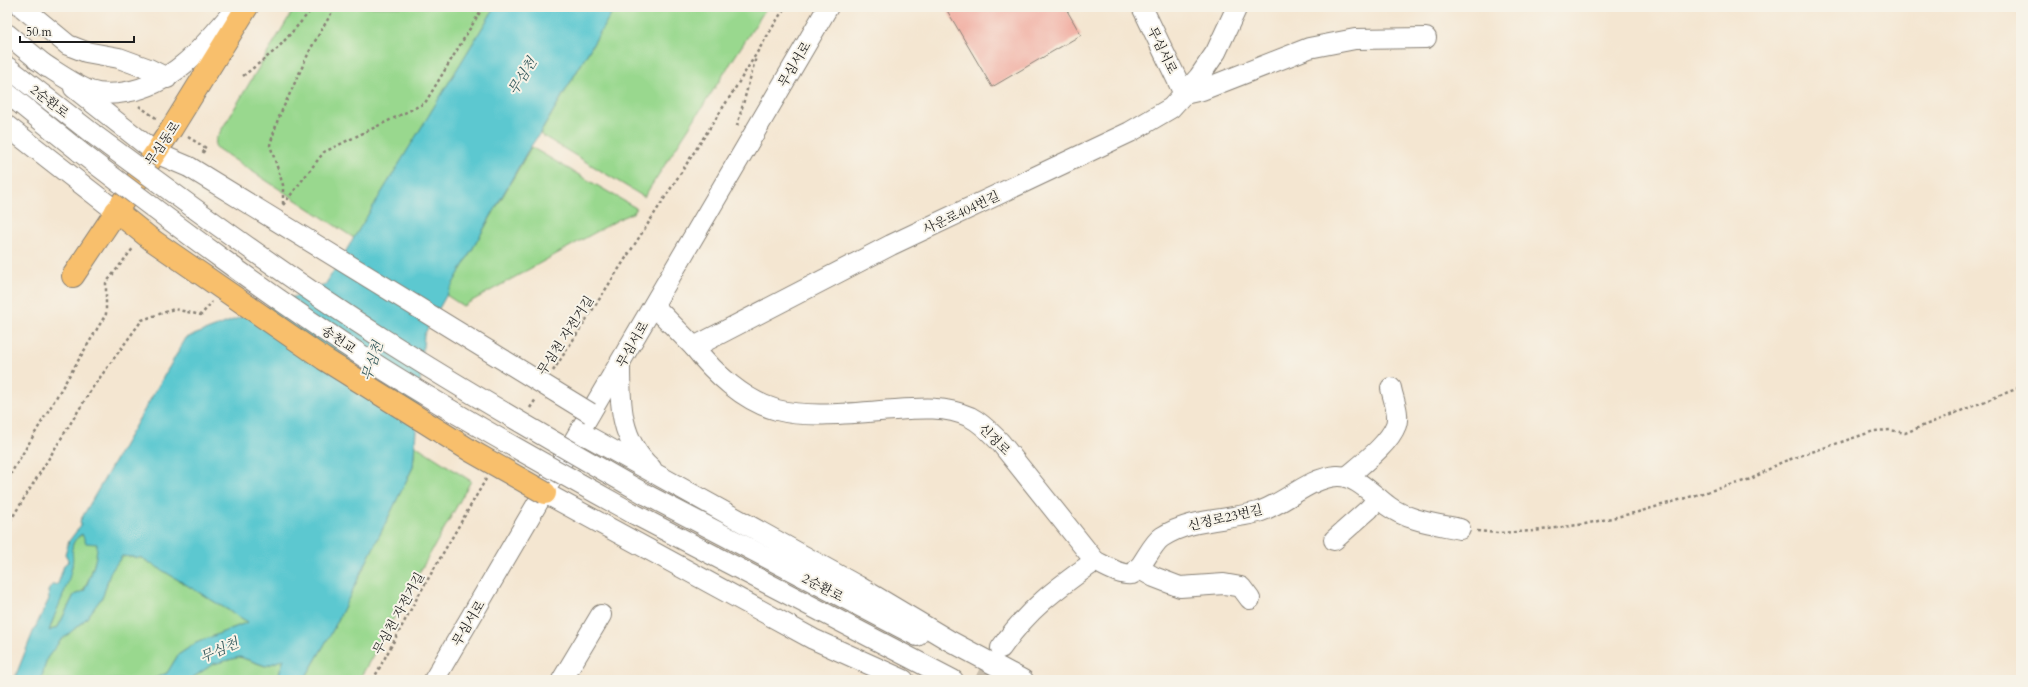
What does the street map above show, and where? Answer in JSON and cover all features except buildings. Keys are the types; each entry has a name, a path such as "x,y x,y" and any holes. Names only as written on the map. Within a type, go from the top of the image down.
{"main road":[{"name":"무심동로","path":"72,276 156,153 247,7"},
{"path":"116,211 148,237 324,359 471,451 545,493"}],"street":[{"path":"22,7 68,45 86,52 119,58 149,69 167,78"},
{"path":"37,60 90,91 113,94 146,87 167,78 193,57 237,7"},
{"name":"무심서로","path":"434,680 545,493 590,413 828,7"},
{"name":"무심서로","path":"1142,7 1184,94"},
{"name":"사운로404번길","path":"694,347 891,246 1130,132 1171,108 1200,77 1216,52 1237,7"},
{"path":"7,34 37,60 156,153 189,167 590,413"},
{"path":"1184,94 1202,90 1309,48 1355,39 1426,38"},
{"name":"2순환로","path":"7,67 92,134"},
{"name":"2순환로","path":"7,93 80,152"},
{"path":"7,126 116,211"},
{"name":"송천교","path":"92,134 269,263 386,340 542,436 645,494"},
{"name":"송천교","path":"80,152 256,283 372,362 528,455 634,514"},
{"path":"654,306 694,347"},
{"name":"신정로","path":"694,347 705,361 732,386 756,402 777,410 808,414 926,407 951,410 970,417 984,427 1000,442 1095,561"},
{"path":"620,363 620,406 624,425 631,442 642,460 664,480"},
{"path":"1391,388 1396,409 1396,424 1388,438 1370,457 1347,477 1390,508 1417,519 1460,529"},
{"path":"580,432 635,464 858,586 950,641 1023,680"},
{"path":"615,530 602,506 602,489 615,471 620,467 635,464"},
{"name":"신정로23번길","path":"1138,568 1149,550 1161,537 1180,528 1206,520 1258,512 1272,506 1301,489 1324,479 1337,476 1347,477"},
{"path":"545,493 813,639 904,680"},
{"name":"2순환로","path":"645,494 1002,680"},
{"path":"1334,540 1369,509 1378,498"},
{"name":"2순환로","path":"634,514 953,680"},
{"path":"1001,648 1030,612 1056,589 1095,561 1117,571 1130,574 1136,572 1138,568 1154,577 1180,587 1224,584 1241,587 1250,599"},
{"path":"562,680 601,615"}],"path":[{"path":"243,76 277,49 314,7"},
{"path":"283,205 324,152 424,103 483,7"},
{"name":"무심천 자전거길","path":"553,372 758,53 785,7"},
{"path":"735,132 758,53"},
{"path":"7,480 106,314 106,283 148,237"},
{"path":"1460,529 1498,533 1534,531 1585,524 1638,512 1751,480 1782,462 1874,431 1890,430 1905,433 2021,387"},
{"path":"528,412 536,398"},
{"name":"무심천 자전거길","path":"373,680 421,592 488,477"}],"green space":[{"path":"295,7 495,7 354,238 215,147 216,139"},
{"path":"615,7 767,7 644,197 540,134"},
{"path":"531,147 636,208 633,213 623,217 463,306 446,295"},
{"path":"415,445 471,481 359,680 304,680 334,628 413,467"},
{"path":"83,534 98,543 93,568 83,591 74,595 58,627 49,631 72,566 72,546 75,539"},
{"path":"122,556 142,558 248,622 196,643 178,655 167,673 151,680 41,680 47,658 60,641 86,619 103,596 110,573"},
{"path":"240,657 265,666 284,659 277,680 189,680 213,664"}],"water":[{"name":"무심천","path":"495,7 615,7 542,130 527,152 424,335 413,467 334,628 304,680 277,680 284,659 266,666 240,657 213,664 189,680 151,680 167,673 178,655 196,643 248,622 142,558 122,556 110,573 103,596 86,619 60,641 47,658 41,680 14,680 33,632 49,599 48,591 52,585 58,584 64,565 69,561 65,554 69,541 81,525 80,521 186,338 325,285","holes":["82,534 86,543 97,544 95,562 87,585 84,591 74,595 58,627 49,631 70,574 73,561 72,548 74,542"]}],"tunnel":[{"path":"985,680 1001,648"}]}
